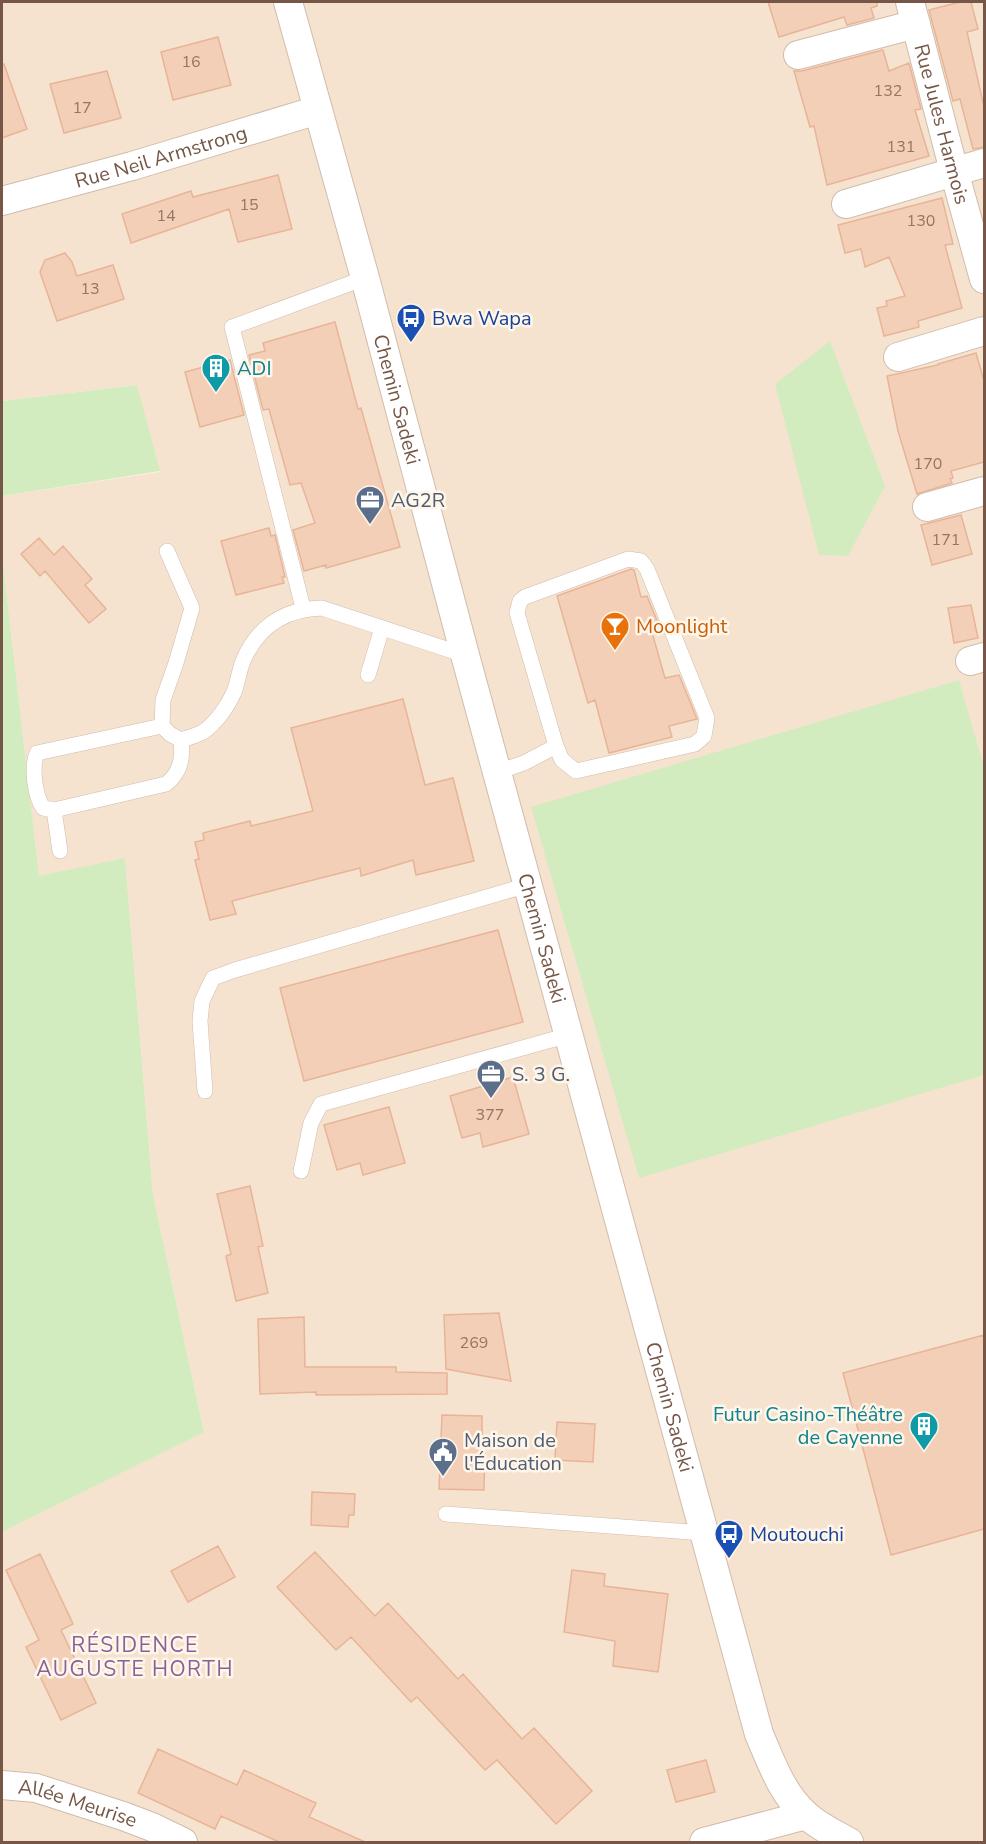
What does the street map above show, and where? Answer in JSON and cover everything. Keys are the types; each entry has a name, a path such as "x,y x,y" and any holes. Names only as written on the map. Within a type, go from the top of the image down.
{"street":[{"name":"Chemin Sadeki","path":"288,2 365,278 465,655 759,1734 772,1767 786,1792 806,1815 849,1842"},
{"path":"798,56 913,13"},
{"name":"Rue Jules Harmois","path":"913,13 984,279"},
{"name":"Rue Neil Armstrong","path":"2,201 132,166 318,110"},
{"path":"846,204 984,163"},
{"path":"898,357 984,331"},
{"path":"927,507 984,491"},
{"name":"Allée Meurise","path":"2,1785 36,1788 153,1827 183,1842"},
{"path":"704,1842 806,1815"}],"lane":[{"path":"303,608 231,327 365,278"},
{"path":"167,551 192,608 163,700 162,726 181,740 203,732 219,717 233,693 243,661 256,638 275,620 303,608 322,608 465,655"},
{"path":"628,559 641,561 647,569 707,718 704,736 695,744 576,771 562,760 556,747 518,613 520,601 525,597 628,559"},
{"path":"368,675 382,628"},
{"path":"162,726 37,753 34,768 39,802 43,808 54,810 166,784 173,779 183,758 181,740"},
{"path":"497,772 524,763 556,747"},
{"path":"54,810 60,851"},
{"path":"205,1091 202,1001 213,978 528,885"},
{"path":"301,1171 311,1123 321,1104 569,1035"},
{"path":"446,1514 704,1533"}],"shaded area":[{"path":"2,2 984,2 984,1842 2,1842 2,1532 204,1431 153,1195 125,858 39,877 2,554 2,496 160,472 136,385 2,401"}],"green space":[{"path":"830,341 885,486 848,556 819,555 775,384"},
{"path":"137,385 160,471 2,496 2,401"},
{"path":"2,554 39,876 125,858 153,1195 204,1432 2,1532"},
{"path":"959,680 984,767 984,1075 639,1178 531,807"}],"building":[{"path":"768,2 877,2 877,6 871,8 874,18 847,25 844,17 779,37"},
{"path":"960,2 971,2 978,29 967,32 984,107 984,147 973,149 960,99 953,101 929,10"},
{"path":"218,37 231,85 173,100 161,52"},
{"path":"883,50 889,71 909,63 921,109 915,110 929,156 827,185 814,126 810,127 794,71 802,71"},
{"path":"4,64 27,129 2,138 2,65"},
{"path":"107,71 121,118 64,133 50,84"},
{"path":"278,175 292,229 238,242 229,209 131,243 122,214 191,191 193,197"},
{"path":"942,198 953,244 945,245 962,308 918,321 919,327 884,336 877,308 887,306 886,301 905,296 889,257 865,267 861,249 845,253 838,225"},
{"path":"65,253 72,262 77,276 113,265 124,299 57,321 40,272 45,260"},
{"path":"335,322 358,409 361,408 400,547 326,568 326,565 304,571 293,530 315,523 301,483 290,485 269,409 263,410 249,355 265,351 263,343"},
{"path":"976,353 984,381 984,462 951,471 952,483 917,494 898,431 887,376 938,365"},
{"name":"ADI","path":"230,360 244,415 200,427 185,372"},
{"path":"961,515 972,554 932,565 921,525"},
{"path":"269,528 271,536 275,535 285,577 282,577 284,583 236,595 221,541"},
{"path":"39,538 54,555 63,546 92,579 85,585 106,609 89,623 45,571 40,576 21,554"},
{"name":"Moonlight","path":"631,569 634,570 641,597 647,596 659,626 651,629 665,678 679,675 697,719 669,726 672,737 609,753 595,700 588,703 557,596"},
{"path":"971,605 978,638 954,643 948,608"},
{"path":"403,699 425,785 453,778 474,861 416,875 413,860 361,876 360,868 232,901 236,914 210,920 195,860 199,859 195,842 204,840 203,833 250,821 251,826 313,811 291,728"},
{"path":"498,930 523,1022 304,1081 280,988"},
{"path":"513,1077 529,1134 483,1147 480,1133 462,1138 450,1096"},
{"path":"389,1107 405,1163 363,1175 360,1163 337,1170 324,1125"},
{"path":"250,1186 263,1246 258,1247 268,1293 236,1301 226,1256 231,1254 217,1194"},
{"path":"499,1313 511,1381 446,1369 444,1315"},
{"path":"304,1317 305,1367 396,1367 396,1372 447,1373 447,1394 316,1395 316,1392 260,1394 258,1319"},
{"name":"Futur Casino-Théâtre de Cayenne","path":"984,1335 984,1529 891,1555 843,1373"},
{"path":"442,1415 482,1416 482,1445 485,1445 484,1490 439,1489"},
{"path":"557,1422 595,1424 593,1462 555,1460"},
{"path":"312,1492 355,1494 354,1515 349,1515 348,1527 311,1525"},
{"path":"218,1546 235,1577 188,1602 171,1571"},
{"path":"315,1552 375,1616 388,1603 458,1679 463,1674 522,1739 534,1728 592,1791 556,1824 497,1760 485,1770 417,1697 411,1702 351,1637 336,1650 277,1587"},
{"path":"40,1554 73,1624 61,1630 96,1703 61,1720 26,1647 39,1640 6,1570"},
{"path":"572,1570 605,1574 604,1586 668,1594 658,1672 613,1666 615,1641 564,1632"},
{"path":"158,1749 237,1785 244,1770 316,1803 309,1817 365,1842 279,1842 221,1816 215,1829 138,1793"},
{"path":"706,1760 715,1792 676,1802 667,1770"}],"place":[{"name":"Bwa Wapa","path":"411,344"},
{"name":"ADI","path":"216,394"},
{"name":"AG2R","path":"370,526"},
{"name":"Moonlight","path":"615,652"},
{"name":"S. 3 G.","path":"491,1100"},
{"name":"Futur Casino-Théâtre de Cayenne","path":"924,1452"},
{"name":"Maison de l'Éducation","path":"443,1478"},
{"name":"Moutouchi","path":"729,1560"}],"district":[{"name":"RÉSIDENCE AUGUSTE HORTH","path":"135,1657"}]}
